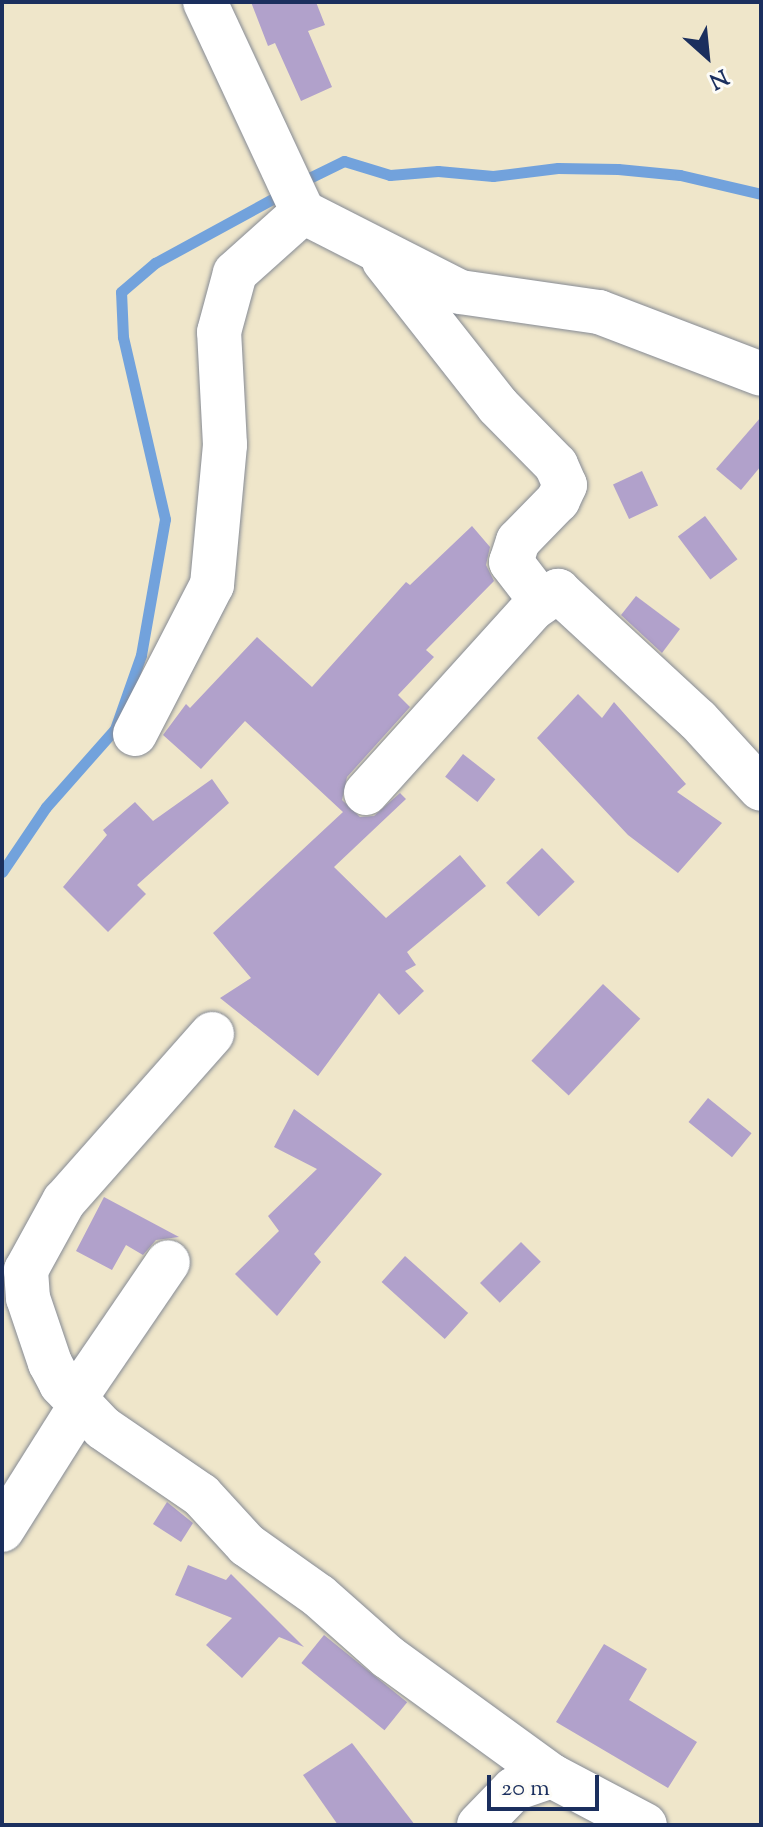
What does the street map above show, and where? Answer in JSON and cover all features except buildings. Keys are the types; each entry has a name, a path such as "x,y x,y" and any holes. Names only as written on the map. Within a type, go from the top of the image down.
{"street":[{"path":"205,2 303,212 460,292 599,312 761,374"},
{"path":"135,734 212,585 225,445 219,332 235,273 303,212"},
{"path":"375,249 498,406 556,465 565,485 558,500 518,541 511,562 541,601"},
{"path":"366,793 541,601 558,591 698,720 761,789"},
{"path":"212,1034 64,1201 26,1270 28,1298 50,1363 61,1384 103,1428 201,1495 247,1545 319,1596 388,1657 552,1776 645,1825"},
{"path":"2,1530 79,1400 168,1262"},
{"path":"479,1825 514,1789 552,1776"}],"waterway":[{"path":"299,183 344,161 390,175 438,171 493,176 558,168 618,169 680,175 761,194"},
{"path":"2,872 46,807 115,729 141,655 165,519 123,337 121,292 155,263 285,192"}]}
